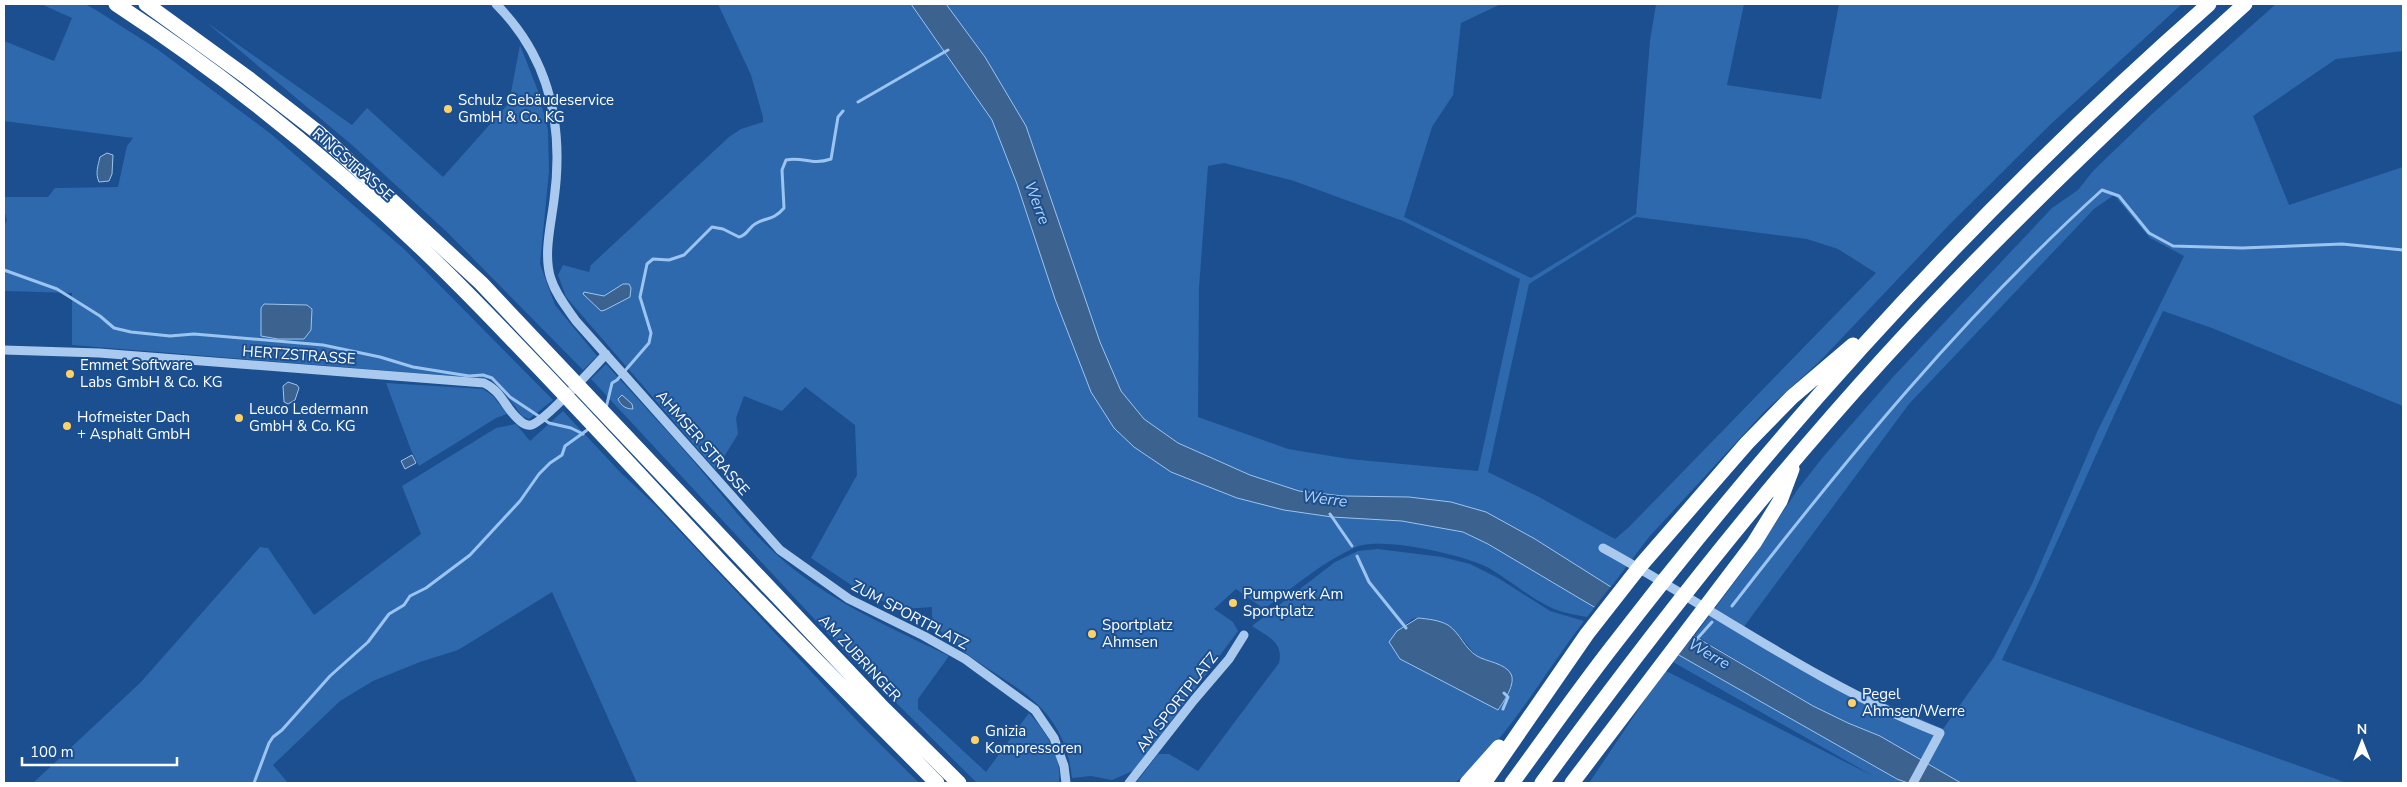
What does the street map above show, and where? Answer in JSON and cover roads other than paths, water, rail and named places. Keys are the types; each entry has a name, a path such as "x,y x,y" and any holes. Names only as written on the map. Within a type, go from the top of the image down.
{"highway":[{"path":"102,4 112,10 140,20"},
{"name":"RINGSTRASSE","path":"116,4 229,84 290,132 462,288 719,560 937,783"},
{"name":"RINGSTRASSE","path":"146,4 248,78 320,134 481,283 643,453"},
{"path":"1512,783 1611,648 1665,580 1806,410 1896,309 2042,158 2144,61 2209,4"},
{"path":"1542,783 1633,661 1748,514 1883,360 2016,219 2099,138 2245,4"},
{"path":"1484,783 1587,634 1641,565 1748,443 1792,397 1896,309"},
{"name":"AM ZUBRINGER","path":"643,453 880,705 959,783"},
{"path":"1572,783 1754,543 1780,501 1795,461"},
{"path":"1467,783 1508,736 1522,726"}],"street":[{"name":"AHMSER STRASSE","path":"496,4 513,23 532,52 548,90 554,117 558,146 558,172 548,265 556,292 576,321 780,550"},
{"name":"HERTZSTRASSE","path":"4,350 99,353 484,383 498,392 516,418 527,426 535,424 609,357"},
{"path":"1603,548 1649,573 1731,626 1837,687 1901,718 1940,733 1913,783"},
{"name":"ZUM SPORTPLATZ","path":"780,550 849,600 924,636 965,660 1034,710 1054,738 1064,766 1066,783"},
{"name":"AM SPORTPLATZ","path":"1129,783 1194,700 1229,659 1244,635"}],"water":[{"name":"Werre","path":"911,4 946,4 985,57 1026,126 1100,342 1121,391 1144,419 1178,443 1250,475 1299,491 1343,496 1409,497 1451,502 1486,512 1535,539 1611,587 1813,706 1880,736 1961,783 1908,783 1897,779 1589,604 1488,544 1463,532 1402,521 1332,517 1284,510 1237,498 1171,472 1134,447 1114,428 1091,392 1055,299 1017,184 992,120"},
{"path":"107,153 113,155 112,174 109,181 99,182 97,173 100,157"},
{"path":"623,284 629,284 631,288 630,297 601,311 583,294 584,292 604,296"},
{"path":"264,304 307,305 312,309 311,330 304,339 278,339 261,336 261,308"},
{"path":"288,382 297,385 299,388 295,400 288,404 284,402 283,386"},
{"path":"622,395 632,404 633,409 626,408 621,404 618,399"},
{"path":"412,455 416,463 405,469 401,461"},
{"path":"1418,618 1448,625 1477,656 1508,670 1511,674 1512,683 1498,710 1400,659 1389,642 1397,631"}],"waterway":[{"path":"858,102 948,50"},
{"path":"606,408 612,383 617,380 649,343 651,333 640,297 647,264 653,259 669,260 684,255 712,227 723,229 739,237 744,235 755,224 776,215 784,208 782,170 786,160 797,159 818,162 831,159 838,117 843,111"},
{"path":"1732,606 1818,497 1954,338 2002,287 2102,190 2119,196 2149,233 2173,246 2242,248 2342,244 2403,250"},
{"path":"4,270 57,289 100,316 114,328 131,332 170,336 194,334 323,345 380,357 413,367 469,376 483,375 492,378 510,397 549,423 571,428 583,434"},
{"path":"254,783 273,737 282,730 330,676 368,642 389,614 404,605 410,596 426,588 470,555 520,501 539,474 562,455 565,446 590,428"},
{"name":"Werre","path":"1330,514 1352,546"},
{"path":"1357,556 1369,582 1406,628"},
{"name":"Werre","path":"1696,640 1712,622"},
{"path":"1503,709 1508,697 1504,693"}],"place":[{"name":"Schulz Gebäudeservice GmbH & Co. KG","path":"448,109"},
{"name":"Emmet Software Labs GmbH & Co. KG","path":"70,374"},
{"name":"Leuco Ledermann GmbH & Co. KG","path":"239,418"},
{"name":"Hofmeister Dach + Asphalt GmbH","path":"67,426"},
{"name":"Pumpwerk Am Sportplatz","path":"1233,603"},
{"name":"Sportplatz Ahmsen","path":"1092,634"},
{"name":"Pegel Ahmsen/Werre","path":"1852,703"},
{"name":"Gnizia Kompressoren","path":"975,740"}]}
